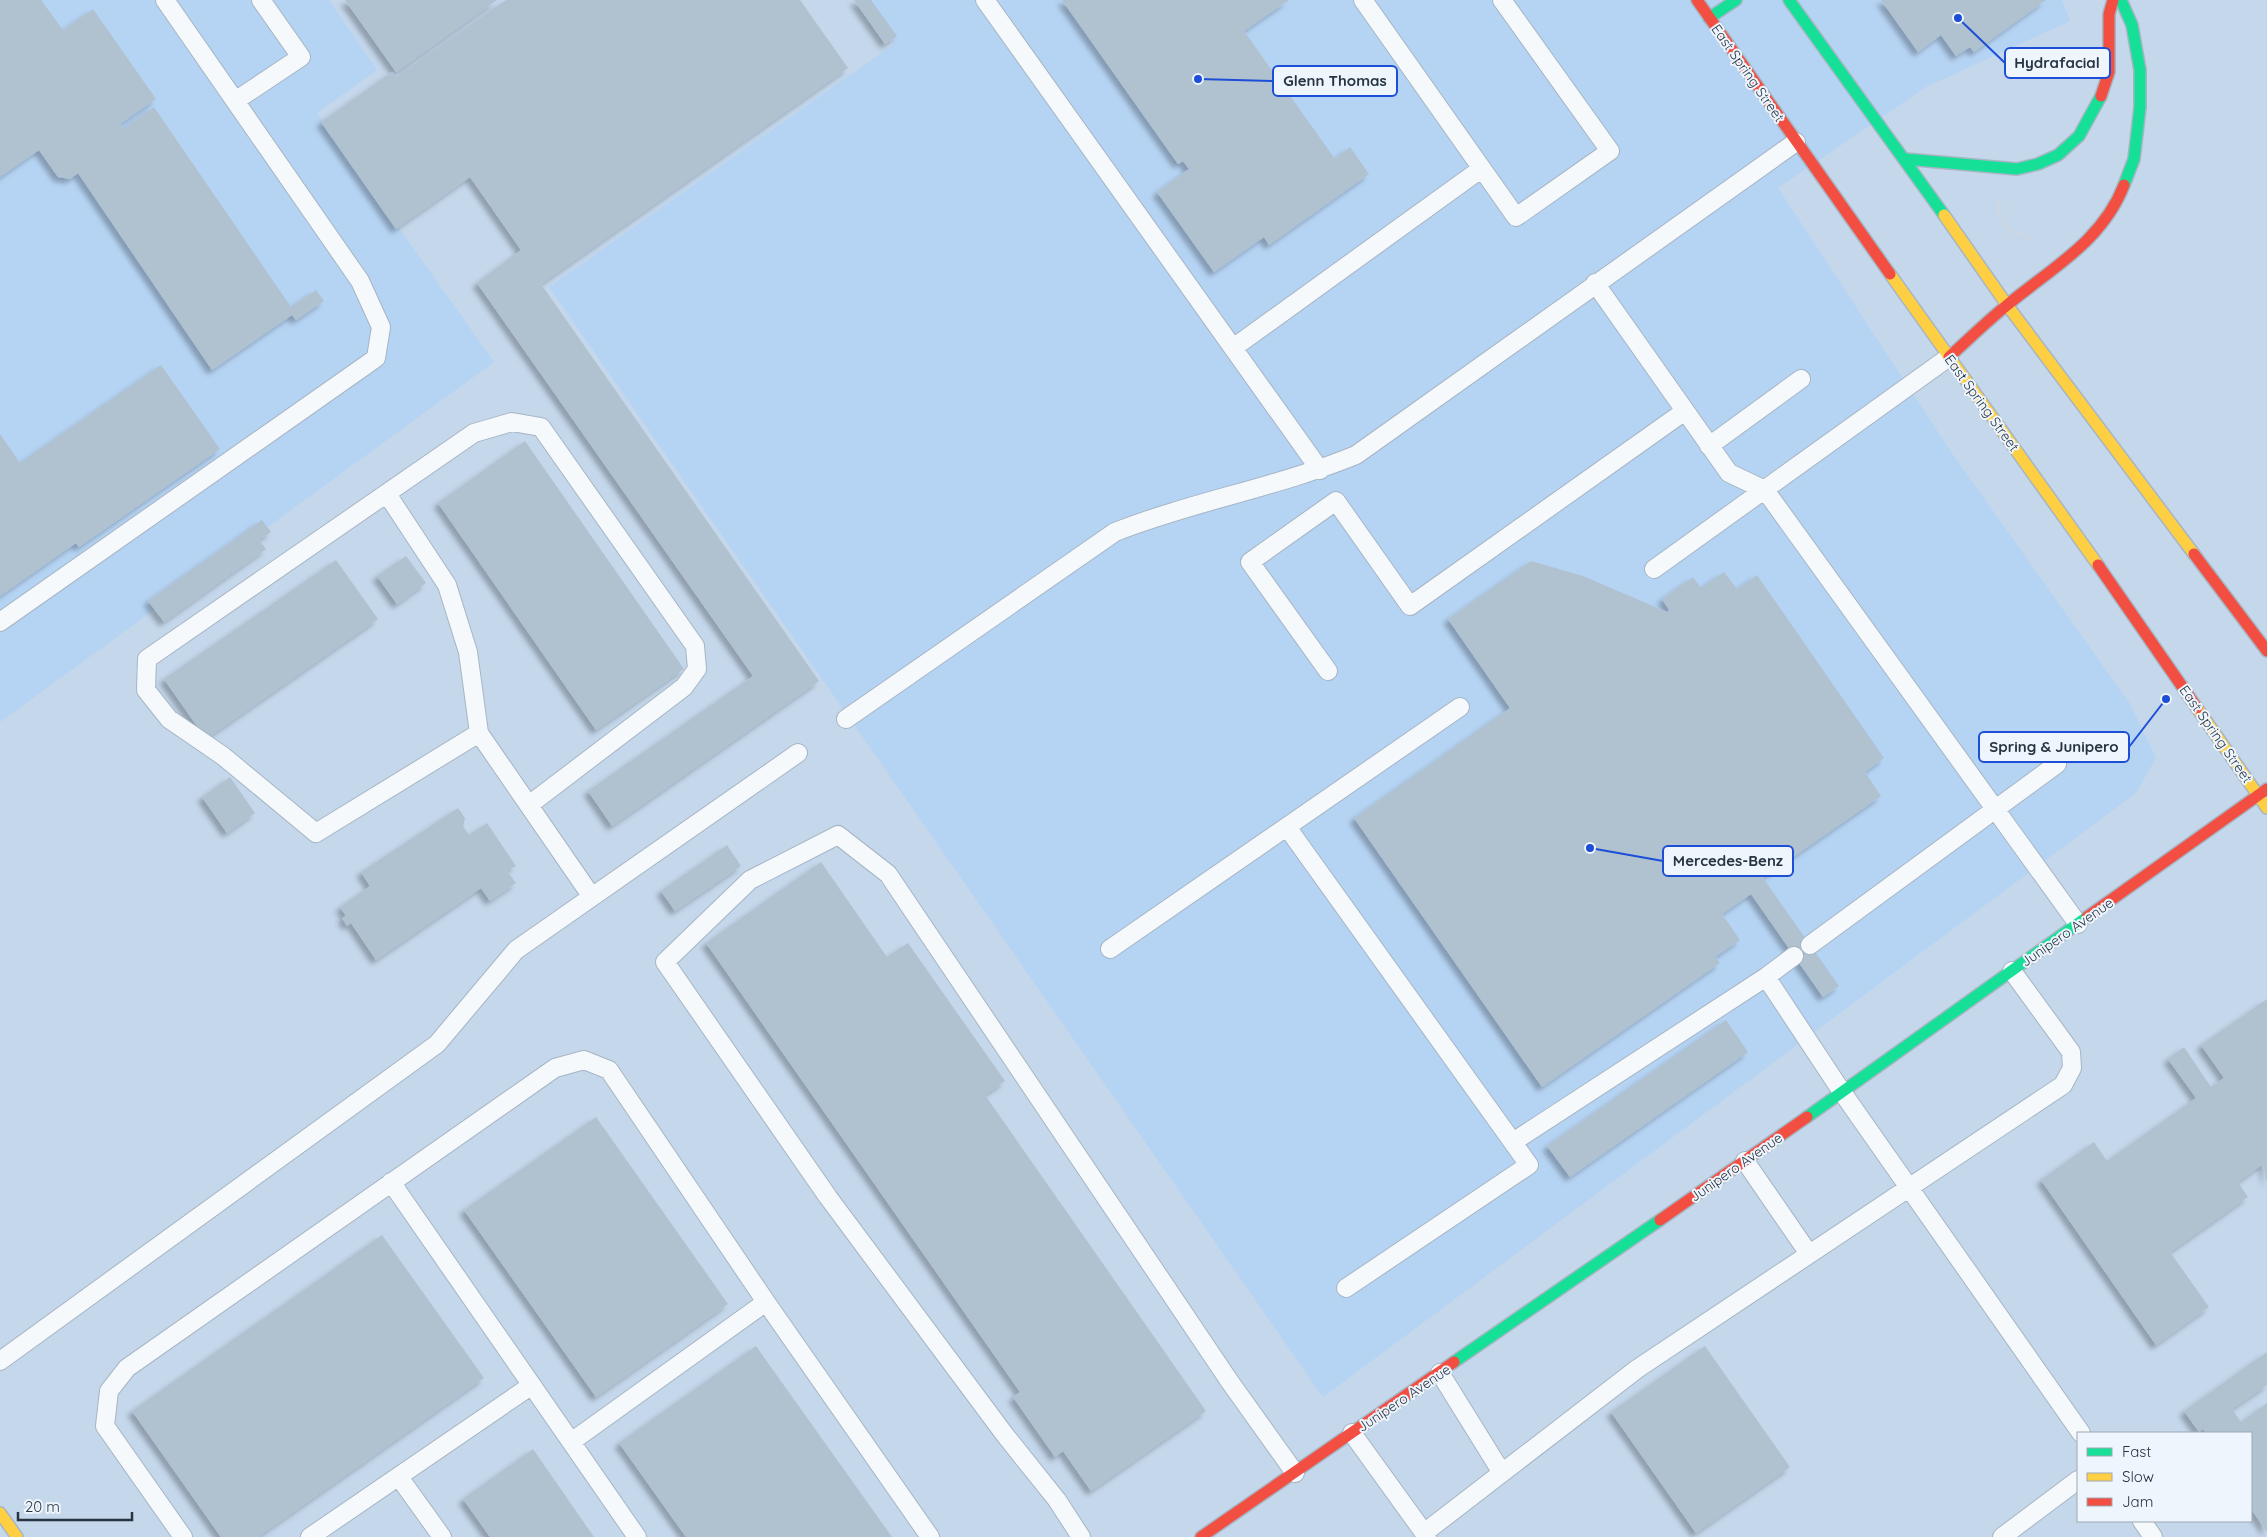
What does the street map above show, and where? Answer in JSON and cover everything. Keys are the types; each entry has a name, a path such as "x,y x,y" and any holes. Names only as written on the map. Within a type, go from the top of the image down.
{"main road":[{"name":"East Spring Street","path":"1697,0 1948,357 2263,792 2267,808"},
{"path":"1709,18 1736,0"},
{"path":"1789,0 1905,159 2007,305 2267,652"},
{"path":"1905,159 2018,169 2038,164 2058,155 2079,136 2099,100 2109,72 2109,14 2113,0"},
{"path":"1948,357 2007,305 2052,272 2088,240 2116,205 2134,158 2140,107 2140,70 2132,25 2121,0"},
{"name":"Junipero Avenue","path":"1201,1537 1745,1161 2263,792"},
{"path":"0,1513 17,1537"}],"lane":[{"path":"0,622 376,358 381,327 360,281 165,0"},
{"path":"235,101 301,57 261,0"},
{"path":"985,0 1320,470"},
{"path":"1363,0 1516,217 1610,151 1502,0"},
{"path":"846,719 1115,532 1149,518 1320,470 1356,455 1796,142"},
{"path":"1233,348 1482,169"},
{"path":"1595,284 1729,473 1765,490 2078,924"},
{"path":"1654,569 1948,357"},
{"path":"1709,446 1801,379"},
{"path":"1328,671 1250,562 1336,501 1410,606 1686,412"},
{"path":"479,733 316,833 223,756 168,719 146,690 147,659 474,433 512,422 541,427 695,646 697,669 684,687 529,805"},
{"path":"387,494 446,585 468,652 479,733 592,897"},
{"path":"1110,949 1460,707"},
{"path":"0,1361 437,1044 516,950 798,753"},
{"path":"1810,945 2057,764"},
{"path":"1287,827 1529,1165 1346,1288"},
{"path":"1081,1537 1057,1500 1005,1435 828,1197 664,962 750,880 838,835 888,874 1230,1382 1294,1473"},
{"path":"1512,1142 1766,977 1794,956"},
{"path":"1352,1434 1425,1535 1637,1369 2063,1084 2072,1068 2071,1052 2012,971"},
{"path":"1766,977 1842,1092 2080,1432"},
{"path":"183,1537 105,1426 109,1391 127,1368 555,1068 584,1060 609,1070 766,1302 930,1537"},
{"path":"1745,1161 1810,1254"},
{"path":"391,1182 637,1537"},
{"path":"571,1442 766,1302"},
{"path":"1440,1373 1502,1473"},
{"path":"310,1537 532,1385"},
{"path":"399,1477 442,1537"},
{"path":"2002,1537 2077,1481"},
{"path":"2143,1522 2153,1537"}],"path":[{"path":"2000,194 1998,212 2012,232 2025,235 2028,240"}],"shaded area":[{"path":"0,0 329,0 377,70 317,113 494,362 0,722"},
{"path":"862,0 2062,0 2070,21 1926,87 1778,188 1951,452 2130,704 2156,758 2136,793 1323,1397 549,287 894,44"}],"building":[{"path":"0,0 41,0 63,30 93,9 156,99 120,124 123,129 154,107 291,307 316,290 324,301 296,320 292,315 212,370 78,173 70,179 58,177 39,150 0,177"},
{"path":"345,0 497,0 396,72"},
{"path":"506,0 800,0 848,68 541,284 819,681 612,826 588,791 753,676 477,283 521,250 470,177 396,229 321,122 392,72 396,77"},
{"path":"854,0 871,0 897,36 885,44"},
{"path":"1062,0 1289,0 1244,31 1335,159 1350,147 1369,174 1269,245 1264,237 1214,272 1157,192 1189,169 1183,161 1178,164"},
{"path":"1881,0 2046,0 1974,52 1970,47 1956,56 1941,35 1918,52"},
{"path":"161,365 220,449 79,547 76,543 0,596 0,434 20,463"},
{"path":"525,441 684,669 596,730 438,503"},
{"path":"262,520 271,532 259,540 266,549 164,622 148,601"},
{"path":"406,556 426,583 397,604 377,576"},
{"path":"336,560 378,619 206,739 164,679"},
{"path":"1531,561 1583,576 1667,612 1669,610 1662,599 1693,577 1701,588 1724,572 1737,589 1757,575 1884,758 1865,772 1881,796 1763,878 1839,986 1823,997 1751,894 1722,914 1740,940 1715,957 1720,963 1542,1087 1354,818 1510,708 1448,619"},
{"path":"230,777 255,813 227,833 202,797"},
{"path":"458,808 465,818 463,826 469,835 487,823 516,866 507,871 516,883 490,901 481,888 376,960 351,923 347,926 342,918 346,916 340,907 370,886 361,872"},
{"path":"727,845 741,866 675,911 661,891"},
{"path":"821,862 887,957 908,943 1005,1081 985,1095 1206,1411 1091,1491 1063,1451 1055,1457 1013,1397 1020,1392 706,943"},
{"path":"2267,999 2267,1183 2263,1164 2238,1182 2248,1197 2170,1252 2209,1307 2156,1345 2041,1180 2094,1142 2107,1161 2196,1098 2168,1059 2184,1047 2211,1087 2224,1078 2201,1045"},
{"path":"1726,1020 1748,1052 1570,1177 1547,1146"},
{"path":"596,1117 728,1304 596,1397 464,1210"},
{"path":"382,1235 484,1378 258,1537 221,1537 132,1411"},
{"path":"756,1346 892,1537 686,1537 619,1443"},
{"path":"1705,1346 1790,1467 1696,1533 1611,1412"},
{"path":"2267,1352 2267,1385 2232,1409 2241,1422 2267,1403 2267,1532 2252,1510 2252,1432 2205,1432 2203,1429 2199,1432 2184,1411"},
{"path":"533,1449 594,1537 490,1537 463,1499"}],"traffic: fast":[{"path":"1709,18 1736,0"},
{"path":"1789,0 1944,215"},
{"path":"2121,0 2132,25 2140,70 2140,107 2134,159 2124,185"},
{"path":"1905,159 2017,169 2038,164 2058,155 2079,136 2101,96"},
{"path":"1807,1117 2087,917"},
{"path":"1454,1362 1660,1220"}],"traffic: slow":[{"path":"1944,215 2007,305 2194,554"},
{"path":"1890,274 2098,565"},
{"path":"2197,708 2267,808"},
{"path":"0,1513 17,1537"}],"traffic: jam":[{"path":"1697,0 1890,274"},
{"path":"2101,96 2109,72 2109,14 2113,0"},
{"path":"1949,357 1999,312 2089,239 2114,205 2124,185"},
{"path":"2194,554 2267,651"},
{"path":"2098,565 2197,708"},
{"path":"2087,917 2267,789"},
{"path":"1660,1220 1807,1117"},
{"path":"1201,1537 1454,1362"}],"place":[{"name":"Hydrafacial","path":"1958,18"},
{"name":"Glenn Thomas","path":"1198,79"},
{"name":"Spring & Junipero","path":"2166,699"},
{"name":"Mercedes-Benz","path":"1590,848"}]}
